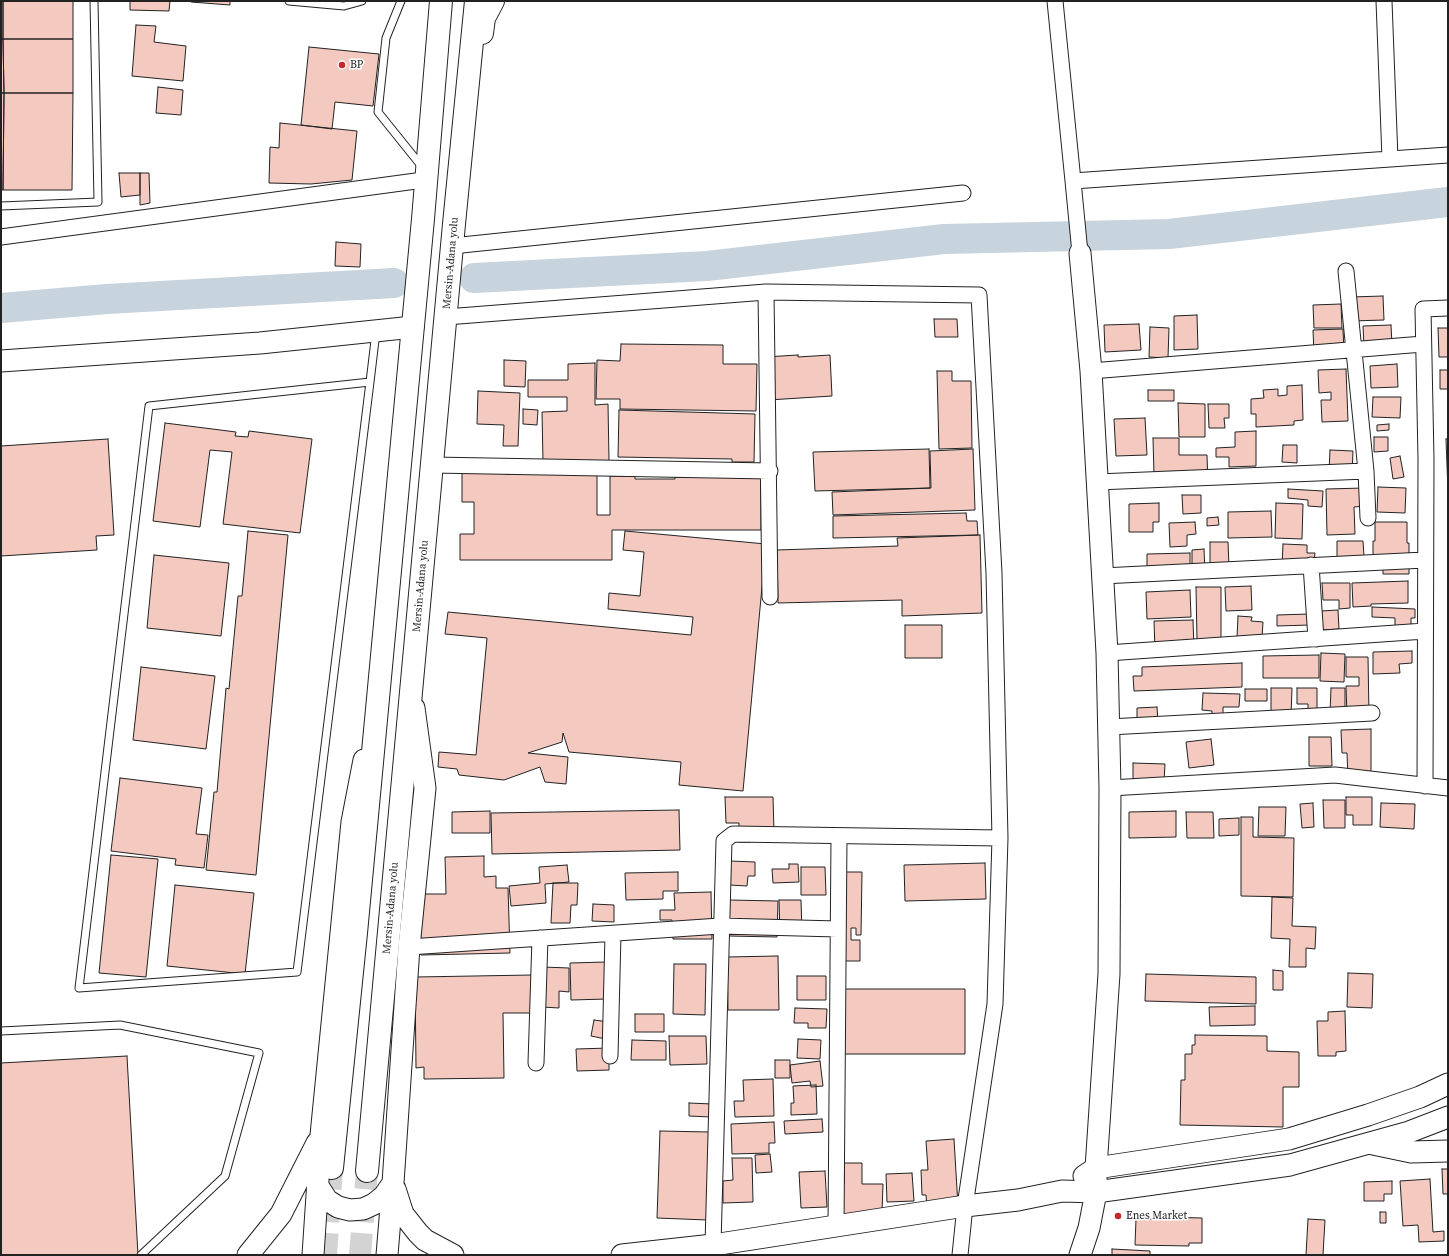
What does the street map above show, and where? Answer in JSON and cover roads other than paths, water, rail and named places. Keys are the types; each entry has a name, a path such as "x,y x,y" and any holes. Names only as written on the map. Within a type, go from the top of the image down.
{"highway":[{"path":"332,1168 413,327 441,1"},
{"name":"Mersin-Adana yolu","path":"367,1171 454,224 476,1"},
{"path":"454,224 473,76 484,18 493,1"}],"main road":[{"path":"1080,253 1091,371 1107,653 1110,788 1109,974 1096,1168 1096,1192 1089,1228 1080,1255"},
{"path":"1,361 260,344 413,327"},
{"path":"313,1255 321,1135 352,822 379,687"},
{"path":"387,1255 409,947 426,788 411,691"},
{"path":"1062,1191 1096,1168 1289,1139 1383,1110 1420,1097 1448,1084"},
{"path":"622,1255 713,1245 965,1206 1018,1200 1062,1191 1096,1192 1290,1165 1370,1144 1409,1132 1448,1117"},
{"path":"248,1255 281,1214 321,1135"},
{"path":"1370,1144 1411,1152 1448,1151"},
{"path":"318,1186 327,1200 338,1207 350,1210 362,1209 374,1204 384,1196 393,1183"},
{"path":"393,1183 403,1214 428,1245 453,1255"},
{"path":"1089,1228 1090,1255"}],"street":[{"path":"1055,1 1080,253"},
{"path":"1384,1 1390,159"},
{"path":"1073,180 1448,155"},
{"path":"1,237 416,181 427,176"},
{"path":"452,246 963,193"},
{"path":"1346,271 1366,471 1368,518"},
{"path":"446,317 766,292 978,295 994,573 1000,838 995,1004 965,1206 960,1255"},
{"path":"766,292 770,597"},
{"path":"1425,786 1426,459 1423,308 1448,308"},
{"path":"1091,371 1423,344"},
{"path":"432,465 769,471"},
{"path":"1097,482 1366,471"},
{"path":"1102,576 1425,560"},
{"path":"1311,566 1316,639"},
{"path":"1107,653 1425,631"},
{"path":"1109,727 1372,714"},
{"path":"1110,788 1335,774 1448,788"},
{"path":"713,1245 720,926 724,842 734,834 1000,838"},
{"path":"836,1226 839,836"},
{"path":"409,947 720,926 838,929"},
{"path":"610,1056 613,934"},
{"path":"536,1063 540,938"}],"lane":[{"path":"1,206 98,202 94,1"},
{"path":"289,1 344,6 362,1"},
{"path":"401,1 386,38 378,112 427,176"},
{"path":"370,382 149,406 79,988 297,972 370,382 376,331"},
{"path":"1,1031 120,1025 259,1053 225,1176 142,1255"}],"waterway":[{"path":"474,278 707,266 944,239 1169,234 1448,202"},
{"path":"1,308 107,299 394,283"}],"tunnel":[{"path":"326,1255 332,1168"},
{"path":"360,1255 367,1171"}],"place":[{"name":"BP","path":"342,65"},
{"name":"Enes Market","path":"1118,1216"}]}
